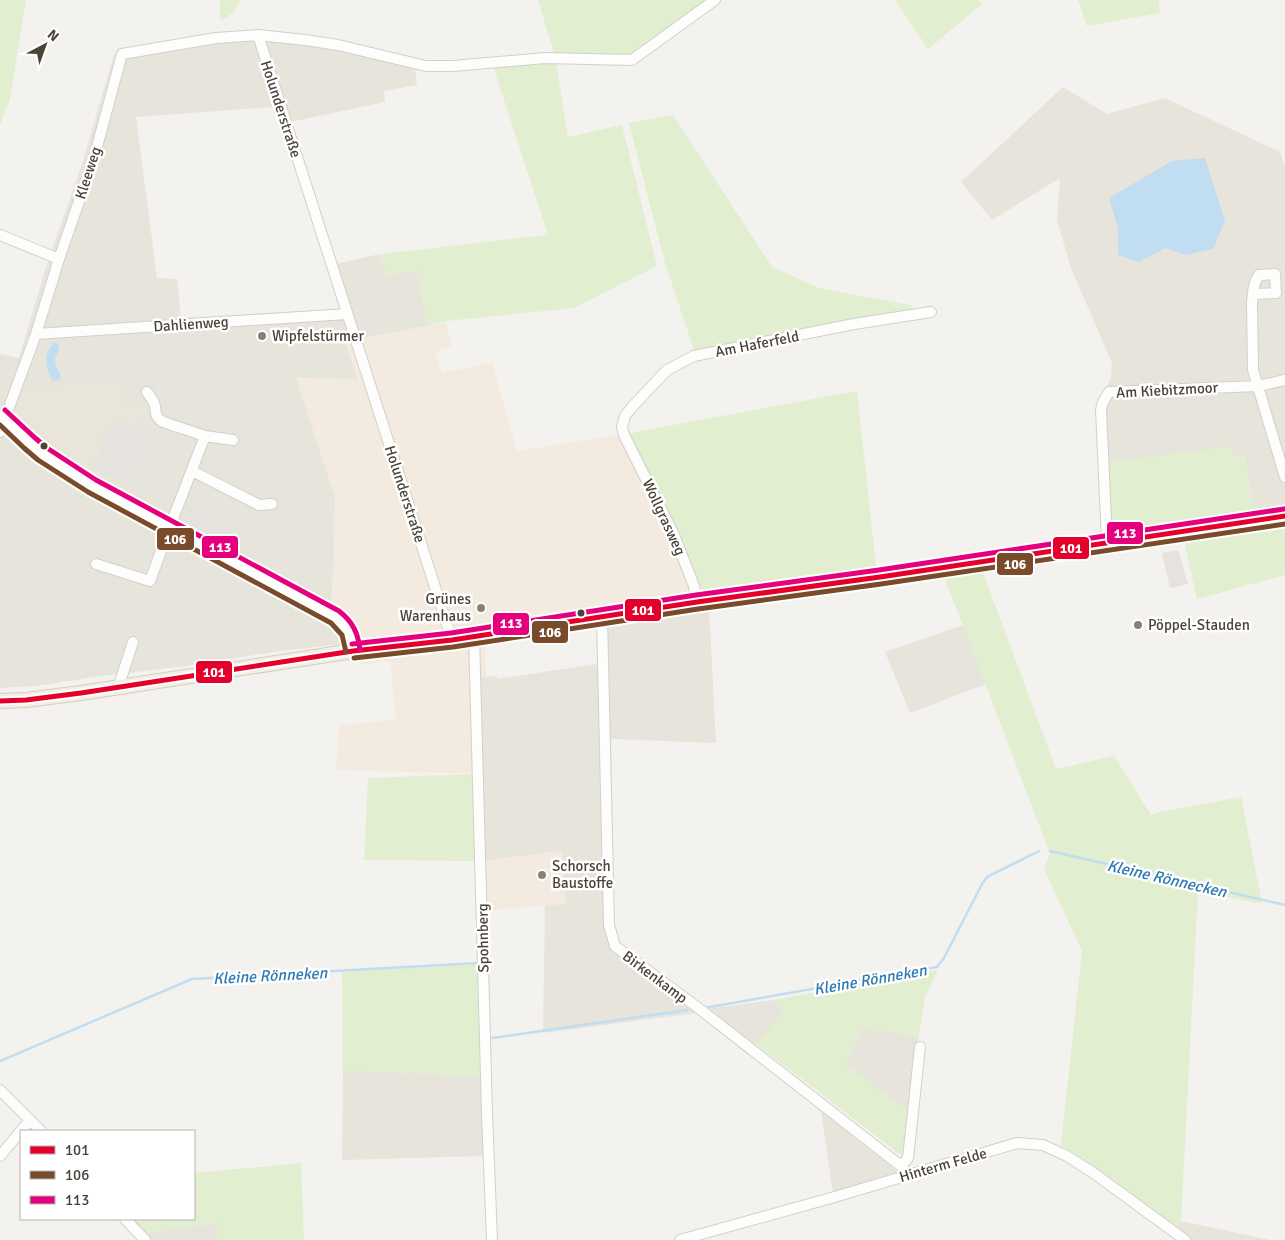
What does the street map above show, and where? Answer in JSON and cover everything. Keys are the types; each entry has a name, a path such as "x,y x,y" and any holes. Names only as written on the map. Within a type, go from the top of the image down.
{"main road":[{"path":"0,701 70,695 353,651 452,640 602,616 880,577 1285,516"}],"street":[{"name":"Holunderstraße","path":"452,640 258,35 338,45 433,67 545,58 632,60 715,0"},
{"name":"Kleeweg","path":"0,432 2,417 36,334 59,259 94,158 122,54 216,38 258,35"},
{"path":"0,235 59,259"},
{"path":"1253,294 1254,370 1285,477"},
{"name":"Am Haferfeld","path":"624,435 622,426 625,416 632,407 667,370 694,356 854,324 931,312"},
{"name":"Dahlienweg","path":"36,334 347,314"},
{"name":"Am Kiebitzmoor","path":"1107,542 1101,410 1108,392 1258,386 1285,380"},
{"path":"147,392 154,403 155,413 163,422 205,436 233,440"},
{"path":"2,417 29,443 56,464 92,486 335,617 345,624 352,636 353,651"},
{"name":"Wollgrasweg","path":"624,435 674,535 694,586 697,602"},
{"path":"96,564 150,582 205,436"},
{"path":"192,471 259,505 272,504"},
{"name":"Birkenkamp","path":"602,616 609,925 614,946 701,1010 901,1166 908,1175"},
{"name":"Spohnberg","path":"474,636 492,1240"},
{"path":"118,688 133,642"},
{"path":"901,1166 908,1158 920,1047"},
{"path":"0,1090 40,1130"},
{"path":"22,1130 30,1120"},
{"path":"0,1156 20,1132"},
{"name":"Hinterm Felde","path":"680,1240 832,1198 1017,1143 1043,1145 1076,1161 1185,1240"},
{"path":"126,1220 145,1240"}],"shaded area":[{"path":"278,34 414,60 417,85 384,91 385,102 281,124 275,107 136,117 157,278 177,279 181,318 340,309 327,266 380,254 386,275 417,271 428,326 345,341 358,380 297,378 335,497 331,607 361,633 361,642 280,651 37,686 0,688 0,354 19,358 46,267 83,161 114,54 223,36"},
{"path":"1063,87 1107,114 1165,98 1280,152 1285,168 1285,522 1257,526 1245,456 1100,463 1098,405 1111,378 1112,363 1071,268 1057,220 1060,178 992,220 961,182"},
{"path":"446,323 452,346 435,352 442,373 492,362 517,451 629,433 686,551 709,605 485,640 486,676 474,677 477,774 336,770 339,726 396,719 390,661 360,665 361,633 331,607 335,497 296,378 358,380 344,341"},
{"path":"120,383 120,390 124,390 125,403 138,403 141,399 150,405 150,414 140,428 120,422 107,431 91,478 15,418 25,387"},
{"path":"120,422 151,432 133,484 94,470 107,431"},
{"path":"189,504 235,532 227,548 183,526 184,513"},
{"path":"1178,550 1188,584 1170,588 1162,553"},
{"path":"709,605 716,743 611,739 614,924 619,944 706,1009 774,1000 784,1013 747,1054 696,1013 543,1033 545,905 565,903 561,851 476,862 473,677 497,676 497,679 597,664 597,623"},
{"path":"963,625 986,684 910,713 885,652"},
{"path":"562,851 565,904 479,911 476,862"},
{"path":"862,1028 919,1036 911,1113 844,1064"},
{"path":"343,1070 481,1076 484,1156 342,1160"},
{"path":"821,1111 898,1172 833,1193"},
{"path":"1181,1221 1270,1240 1175,1240 1169,1236"},
{"path":"217,1223 218,1240 151,1240 144,1233"}],"green space":[{"path":"0,0 26,0 10,99 0,125"},
{"path":"220,0 240,0 233,13 223,20 220,18"},
{"path":"538,0 712,0 630,56 555,56"},
{"path":"895,0 979,0 982,4 928,49"},
{"path":"1078,0 1159,0 1160,13 1087,26"},
{"path":"556,63 568,137 622,125 657,266 574,308 446,321 428,326 417,271 386,275 380,254 548,235 493,66"},
{"path":"673,115 772,267 819,288 909,305 918,311 695,353 665,263 629,123"},
{"path":"857,391 876,566 703,593 686,551 629,433"},
{"path":"1232,446 1233,456 1245,456 1253,511 1111,531 1107,462"},
{"path":"1285,522 1285,575 1197,599 1183,536"},
{"path":"981,567 1056,769 1114,756 1151,815 1241,797 1262,904 1198,891 1181,1221 1175,1228 1061,1145 1082,951 1044,869 1050,854 942,572"},
{"path":"477,774 476,862 364,860 368,778"},
{"path":"477,964 481,1076 343,1070 342,972"},
{"path":"938,970 925,997 919,1036 862,1028 844,1064 911,1113 907,1151 902,1156 756,1044 784,1013 774,1000"},
{"path":"301,1163 304,1240 218,1240 217,1223 144,1233 132,1220 195,1220 195,1173"}],"water":[{"path":"1205,158 1225,221 1213,249 1186,255 1165,248 1139,262 1118,255 1118,228 1109,198 1172,161"},
{"path":"55,342 59,345 55,361 61,378 53,381 48,371 46,360 48,350"}],"waterway":[{"name":"Kleine Rönneken","path":"704,1008 937,967 944,958 987,877 1039,851"},
{"name":"Kleine Rönnecken","path":"1050,851 1285,905"},
{"name":"Kleine Rönneken","path":"0,1061 192,979 478,963"},
{"name":"Kleine Rönneken","path":"492,1038 687,1010"}],"transit line":[{"name":"113","path":"5,410 47,448 96,480 339,611 354,628 360,650"},
{"name":"106","path":"0,425 38,460 88,492 331,623 342,635 346,652"},
{"name":"113","path":"352,644 451,633 696,595 879,570 1284,509"},
{"name":"101","path":"0,701 26,700 81,693 353,651 452,640 697,602 880,577 1285,516"},
{"name":"106","path":"354,658 453,647 698,609 1285,524"}],"place":[{"name":"Wipfelstürmer","path":"262,336"},
{"name":"Grünes Warenhaus","path":"481,608"},
{"name":"Pöppel-Stauden","path":"1138,625"},
{"name":"Schorsch Baustoffe","path":"542,875"}]}
